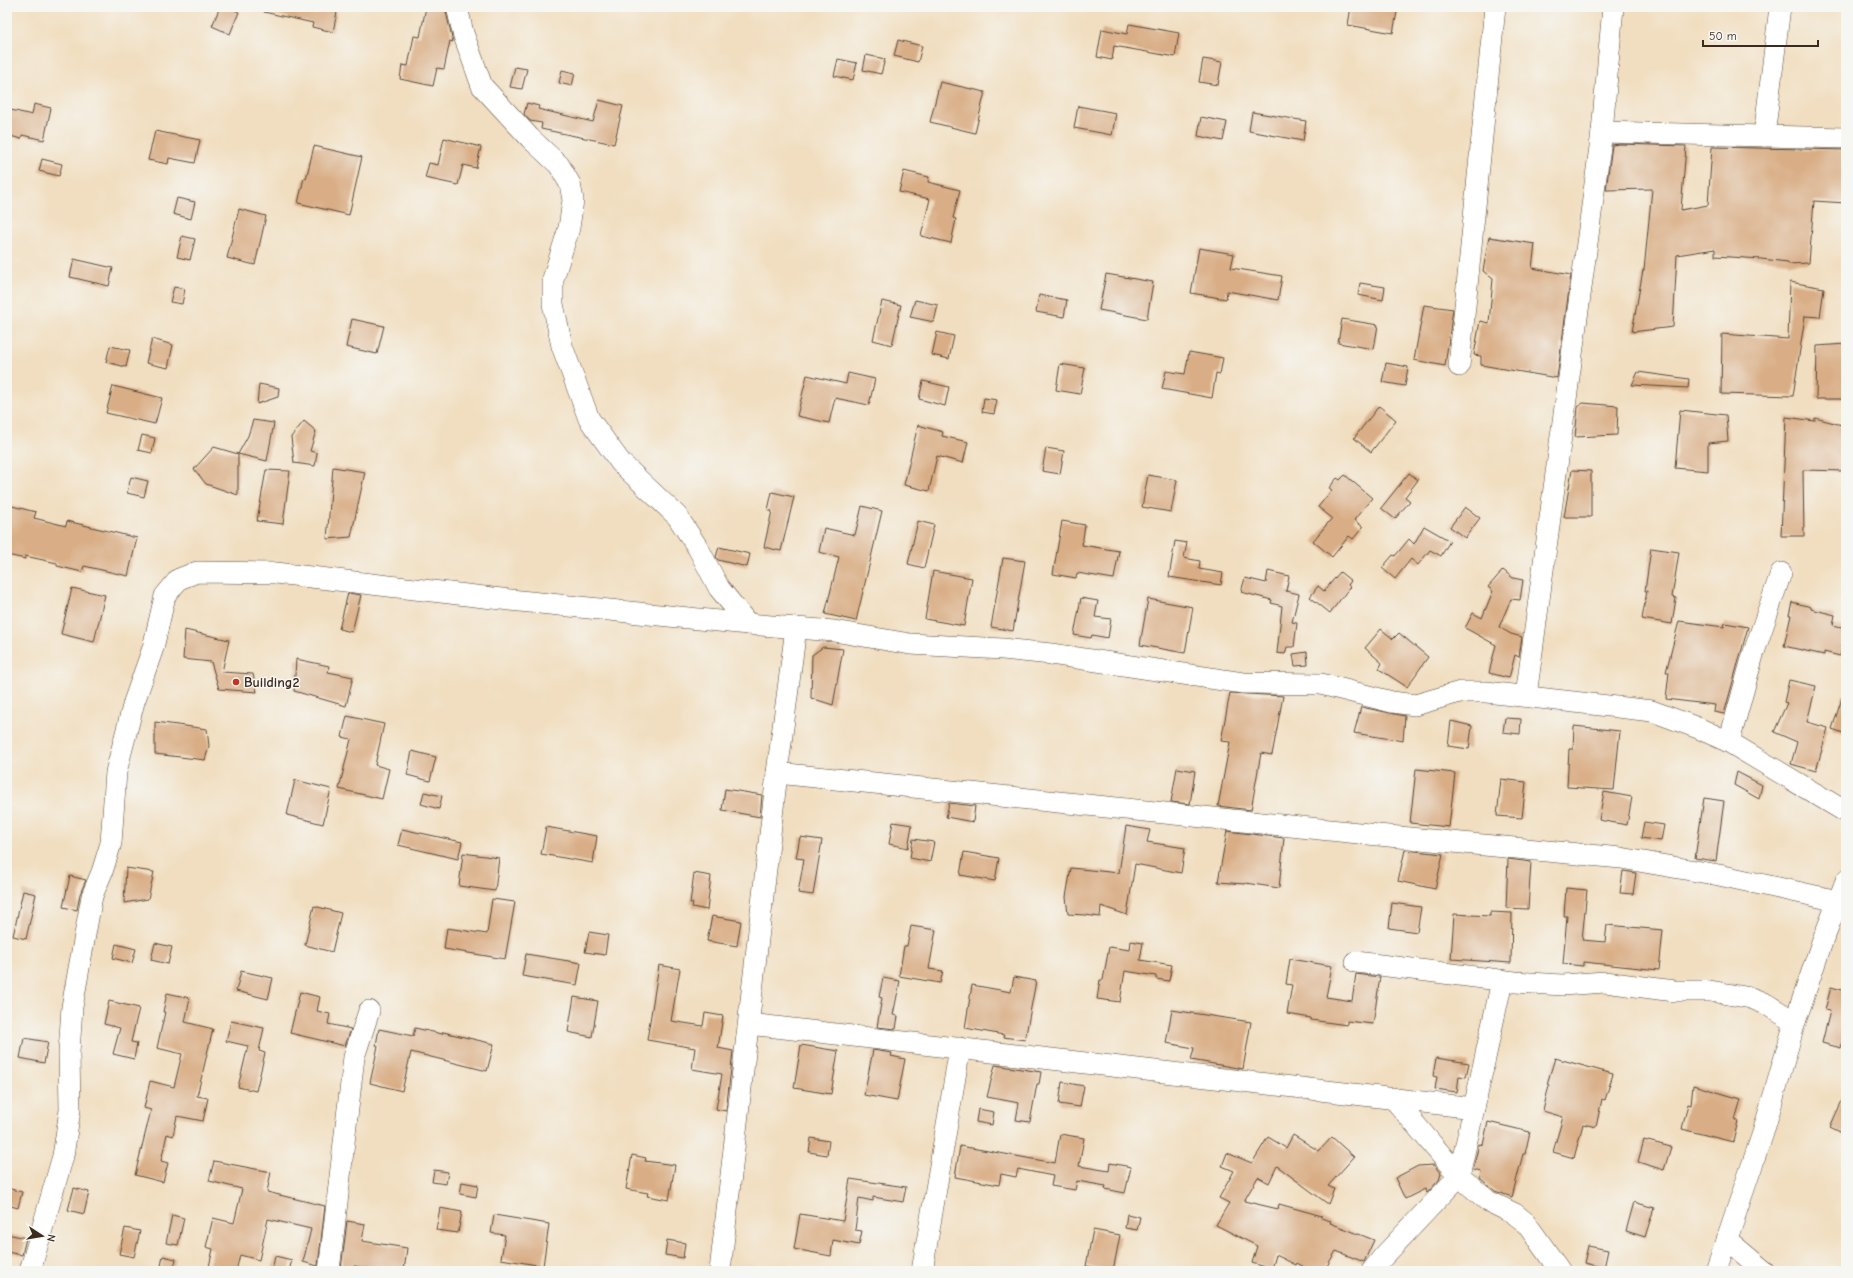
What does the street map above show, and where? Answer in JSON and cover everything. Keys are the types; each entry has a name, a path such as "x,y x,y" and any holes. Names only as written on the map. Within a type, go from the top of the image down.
{"street":[{"path":"457,7 462,33 482,86 530,138 559,165 570,184 573,200 569,228 553,279 553,304 562,346 590,419 621,463 677,516 698,548 719,588 748,624"},
{"path":"1459,366 1495,7"},
{"path":"1526,696 1602,132 1613,7"},
{"path":"1764,136 1780,7"},
{"path":"1602,132 1846,138"},
{"path":"30,1271 62,1156 70,1110 69,1052 72,1007 92,896 111,842 116,772 134,702 153,648 165,596 179,579 197,572 276,573 510,600 748,624 834,631 910,644 1003,649 1051,654 1243,683 1321,684 1392,702 1415,705 1460,692 1486,692 1652,711 1698,728 1729,742 1846,812"},
{"path":"1729,742 1753,655 1782,573"},
{"path":"720,1271 777,773 796,628"},
{"path":"777,773 1378,835 1621,858 1719,875 1838,901"},
{"path":"1716,1271 1763,1133 1795,1022 1822,942 1846,881"},
{"path":"1356,962 1502,981 1562,985 1605,982 1674,991 1710,991 1750,998 1766,1004 1795,1022"},
{"path":"1372,1271 1383,1257 1459,1176 1502,981"},
{"path":"329,1271 354,1057 369,1010"},
{"path":"749,1024 1474,1108"},
{"path":"922,1271 960,1048"},
{"path":"1393,1098 1459,1176 1488,1202 1515,1214 1526,1223 1560,1271"},
{"path":"1726,1239 1764,1271"}],"building":[{"path":"220,7 227,7 239,12 230,34 212,26"},
{"path":"265,7 315,7 337,12 333,32 312,27 313,23 264,12"},
{"path":"426,7 445,7 453,42 450,41 444,69 437,68 433,86 400,79 402,65 408,66 414,36 420,37"},
{"path":"1351,7 1398,7 1393,33 1348,25"},
{"path":"1129,24 1179,33 1175,57 1114,46 1112,60 1097,57 1102,29 1127,34"},
{"path":"898,40 922,46 918,62 894,56"},
{"path":"866,55 885,59 881,74 863,70"},
{"path":"838,59 857,63 853,80 834,76"},
{"path":"1203,59 1222,62 1218,85 1199,82"},
{"path":"515,67 527,69 522,89 510,87"},
{"path":"562,70 575,73 572,86 559,83"},
{"path":"940,82 985,92 975,133 930,122"},
{"path":"599,100 623,106 614,144 541,129 542,123 530,121 524,114 527,103 539,106 538,109 593,122"},
{"path":"34,104 51,108 44,140 22,135 21,139 7,135 7,109 32,115"},
{"path":"1078,106 1116,113 1112,135 1074,128"},
{"path":"1252,112 1306,121 1303,141 1249,131"},
{"path":"1201,117 1227,122 1223,141 1198,136"},
{"path":"155,131 200,140 195,163 169,158 168,164 148,160"},
{"path":"444,138 481,147 476,168 463,165 458,185 425,178 429,163 438,165"},
{"path":"1612,145 1686,146 1681,210 1708,205 1712,147 1846,150 1846,203 1814,201 1809,263 1788,264 1788,262 1761,259 1715,256 1715,249 1677,255 1673,327 1632,332 1644,270 1652,189 1606,190"},
{"path":"314,146 362,157 349,215 298,203 304,178 306,179"},
{"path":"42,159 62,164 59,176 39,171"},
{"path":"904,171 929,177 928,182 960,190 953,218 956,219 951,243 921,236 930,199 899,192"},
{"path":"177,198 195,202 191,219 173,214"},
{"path":"239,209 266,216 255,265 227,258"},
{"path":"182,236 195,239 190,260 177,257"},
{"path":"1489,237 1535,244 1532,268 1571,275 1557,378 1481,365 1481,356 1474,355 1480,321 1489,323 1493,279 1483,271"},
{"path":"1199,248 1234,254 1231,268 1282,276 1278,300 1227,291 1226,299 1191,293"},
{"path":"74,259 113,268 109,286 70,277"},
{"path":"1106,274 1153,282 1147,319 1099,310"},
{"path":"1790,282 1824,288 1820,317 1805,316 1793,396 1721,394 1722,334 1788,339"},
{"path":"1360,283 1385,287 1383,300 1358,295"},
{"path":"174,287 185,289 182,304 170,302"},
{"path":"1039,295 1067,300 1064,317 1036,312"},
{"path":"915,300 938,305 934,322 910,317"},
{"path":"882,301 901,305 892,345 873,340"},
{"path":"1424,305 1453,309 1445,366 1414,360"},
{"path":"352,319 384,326 377,354 346,347"},
{"path":"1342,319 1378,325 1374,349 1338,343"},
{"path":"937,332 954,336 949,359 932,355"},
{"path":"152,339 173,345 168,368 146,363"},
{"path":"1846,344 1846,399 1816,399 1817,346"},
{"path":"110,346 130,350 126,367 106,362"},
{"path":"1189,352 1223,358 1220,374 1216,373 1212,398 1162,389 1166,371 1185,374"},
{"path":"1386,363 1408,367 1405,386 1382,382"},
{"path":"1060,364 1085,368 1080,394 1056,390"},
{"path":"1638,372 1689,379 1688,388 1632,385"},
{"path":"848,373 875,379 869,405 835,398 829,423 797,416 807,375 846,384"},
{"path":"923,381 949,387 945,406 919,399"},
{"path":"259,384 279,388 278,397 257,404"},
{"path":"113,386 162,398 155,424 106,413"},
{"path":"984,398 997,400 994,414 982,412"},
{"path":"1583,403 1618,406 1617,435 1575,437 1578,407"},
{"path":"1379,406 1396,420 1371,452 1354,438"},
{"path":"1680,410 1726,415 1728,441 1708,443 1708,471 1675,468"},
{"path":"1786,417 1815,421 1815,418 1846,426 1846,471 1803,470 1804,536 1781,536"},
{"path":"253,420 274,423 267,461 238,454 248,436"},
{"path":"304,421 316,431 310,451 317,453 315,466 294,463 291,437"},
{"path":"918,425 943,432 942,436 968,442 963,463 937,456 929,491 904,485"},
{"path":"142,435 155,438 152,453 138,450"},
{"path":"214,447 238,454 238,495 206,484 194,469"},
{"path":"1046,448 1064,451 1060,474 1042,471"},
{"path":"333,467 365,472 351,537 327,539"},
{"path":"266,470 290,471 283,524 257,521"},
{"path":"1572,470 1591,471 1591,517 1564,517"},
{"path":"1409,473 1418,480 1405,497 1410,501 1395,519 1381,508"},
{"path":"1148,475 1177,480 1171,512 1142,507"},
{"path":"1345,475 1372,498 1354,520 1363,527 1353,539 1349,536 1332,557 1313,541 1332,518 1318,507 1332,490 1329,488 1337,478 1340,480"},
{"path":"131,477 148,481 144,497 127,493"},
{"path":"772,492 794,497 781,551 764,547 772,511 768,510"},
{"path":"12,506 36,512 34,518 66,526 67,521 137,538 128,576 84,566 82,572 57,566 57,563 25,556 25,559 7,555 7,526"},
{"path":"862,506 882,511 856,621 825,614 839,557 819,552 824,528 855,535"},
{"path":"1465,507 1480,518 1465,538 1450,527"},
{"path":"918,521 934,525 924,568 908,564"},
{"path":"1062,521 1085,525 1082,545 1119,551 1114,579 1077,573 1076,578 1053,574"},
{"path":"1424,526 1450,541 1441,556 1430,550 1418,565 1411,559 1395,579 1382,568 1393,555 1395,556 1409,539 1414,544"},
{"path":"1175,541 1187,543 1184,558 1200,561 1199,569 1223,573 1221,585 1169,577"},
{"path":"719,547 750,554 747,567 718,560 716,557"},
{"path":"1651,548 1679,552 1672,597 1676,598 1672,624 1642,619 1647,591 1645,591"},
{"path":"1003,558 1025,561 1013,631 991,627"},
{"path":"1503,570 1513,578 1523,580 1520,600 1511,599 1499,627 1511,634 1522,637 1519,657 1515,655 1509,678 1489,673 1496,645 1465,628 1473,613 1482,618 1493,591 1488,587"},
{"path":"933,571 972,578 964,626 925,619"},
{"path":"1268,571 1289,576 1286,591 1299,594 1292,622 1297,623 1294,647 1287,647 1285,654 1277,653 1282,606 1271,603 1272,600 1241,592 1245,578 1266,583"},
{"path":"1340,572 1351,581 1348,585 1350,587 1330,613 1310,597 1318,586 1324,591"},
{"path":"72,588 105,595 94,642 61,634"},
{"path":"348,593 361,595 352,632 339,629"},
{"path":"1081,598 1098,601 1095,617 1111,619 1108,638 1092,635 1091,638 1074,635"},
{"path":"1148,599 1193,607 1185,653 1140,645"},
{"path":"1792,602 1811,607 1811,609 1835,615 1833,625 1846,628 1840,656 1824,652 1824,655 1784,646 1791,615 1789,615"},
{"path":"1679,621 1724,627 1725,623 1748,627 1724,714 1714,712 1715,705 1666,699 1669,672 1666,672"},
{"path":"1381,629 1393,639 1399,633 1428,657 1407,687 1379,669 1382,663 1365,648"},
{"path":"185,630 229,640 222,672 253,674 257,692 219,689 211,662 183,659"},
{"path":"823,647 843,649 833,705 811,698 812,655"},
{"path":"1307,652 1308,665 1295,666 1293,654"},
{"path":"296,659 329,666 328,672 353,677 346,706 294,691"},
{"path":"1789,680 1816,686 1807,722 1828,728 1816,771 1791,764 1797,742 1774,732 1787,703 1784,702"},
{"path":"1230,693 1283,696 1272,755 1261,753 1251,810 1218,806 1230,742 1221,741"},
{"path":"1843,695 1846,695 1846,734 1832,729"},
{"path":"1361,707 1405,716 1403,741 1354,733"},
{"path":"347,716 384,724 375,765 389,769 382,799 339,789 351,739 342,737"},
{"path":"1505,718 1521,719 1520,734 1503,732"},
{"path":"1451,721 1472,726 1469,749 1448,746"},
{"path":"155,722 207,729 209,746 205,760 155,754"},
{"path":"1574,726 1620,731 1614,790 1567,787 1569,749 1573,749"},
{"path":"412,751 436,757 430,781 407,775"},
{"path":"1177,768 1195,771 1190,804 1171,802"},
{"path":"1416,769 1455,773 1449,827 1410,823"},
{"path":"1737,772 1762,785 1759,799 1734,785"},
{"path":"1501,779 1526,782 1522,818 1497,816"},
{"path":"295,780 331,789 323,824 287,815"},
{"path":"725,789 762,795 760,817 722,810"},
{"path":"424,792 442,796 439,809 421,804"},
{"path":"1604,792 1632,797 1627,825 1599,820"},
{"path":"1704,798 1724,801 1716,861 1695,858"},
{"path":"949,803 975,806 973,822 946,817"},
{"path":"893,822 912,825 908,848 889,844"},
{"path":"1644,822 1664,825 1661,841 1641,838"},
{"path":"1126,826 1150,830 1147,842 1185,848 1181,873 1135,864 1127,915 1101,906 1100,917 1068,914 1066,897 1071,868 1119,873"},
{"path":"546,827 597,836 593,863 541,854"},
{"path":"402,829 462,842 458,859 398,845"},
{"path":"1227,831 1284,838 1279,888 1246,883 1218,882"},
{"path":"800,837 822,840 813,895 798,893 804,859 796,858"},
{"path":"913,839 934,842 930,862 910,858"},
{"path":"1405,850 1443,854 1435,889 1398,881"},
{"path":"964,852 999,858 995,881 960,875"},
{"path":"463,853 499,858 495,891 459,886"},
{"path":"1508,859 1531,862 1528,909 1506,908"},
{"path":"126,868 154,872 148,899 124,903"},
{"path":"1623,871 1636,873 1633,894 1620,893"},
{"path":"694,873 711,876 707,910 692,907 693,903 690,903"},
{"path":"70,876 86,880 80,894 77,910 63,907"},
{"path":"1566,888 1587,890 1582,940 1605,942 1607,925 1663,930 1659,970 1583,962 1583,966 1563,964 1567,916 1564,916"},
{"path":"23,891 36,894 26,939 13,936"},
{"path":"492,899 515,902 505,959 444,949 447,928 487,934"},
{"path":"1392,903 1421,907 1417,932 1389,928"},
{"path":"314,906 341,913 332,952 305,945"},
{"path":"1490,912 1512,913 1511,963 1451,959 1454,914 1490,916"},
{"path":"712,916 741,921 737,946 707,941"},
{"path":"911,926 936,930 929,969 943,971 940,983 899,976 904,946 907,946"},
{"path":"589,932 608,935 605,955 585,952"},
{"path":"1131,941 1143,943 1140,960 1172,965 1169,981 1156,979 1156,976 1125,971 1120,1002 1097,999 1100,980 1103,980 1109,947 1130,950"},
{"path":"155,943 172,947 168,964 151,960"},
{"path":"116,944 136,949 132,963 113,958"},
{"path":"526,954 581,963 577,985 522,976"},
{"path":"1290,959 1332,966 1326,997 1352,1001 1356,974 1380,977 1373,1024 1347,1021 1347,1025 1311,1020 1311,1018 1287,1014 1292,985 1286,984"},
{"path":"659,965 680,969 671,1021 703,1026 705,1013 723,1016 718,1048 733,1051 726,1111 716,1109 722,1074 692,1069 695,1048 647,1040"},
{"path":"241,971 273,978 268,999 236,991"},
{"path":"1014,977 1036,981 1025,1040 1003,1037 1004,1035 965,1028 972,985 1011,992"},
{"path":"883,978 900,981 893,1015 898,1016 896,1029 877,1027 882,998 879,997"},
{"path":"1831,987 1846,991 1846,1027 1841,1048 1822,1043 1830,1011 1825,1010"},
{"path":"300,992 320,997 317,1011 330,1014 328,1024 351,1029 345,1046 290,1033"},
{"path":"167,993 190,998 185,1022 213,1029 197,1096 208,1098 203,1121 177,1116 173,1136 167,1134 161,1161 168,1163 163,1182 135,1175 151,1110 144,1108 150,1081 174,1087 182,1054 157,1048 165,1012 163,1012"},
{"path":"574,997 598,1001 592,1037 568,1032"},
{"path":"109,1001 139,1008 131,1042 137,1043 134,1059 113,1054 120,1028 104,1024"},
{"path":"1172,1010 1251,1022 1243,1069 1191,1060 1194,1048 1166,1043"},
{"path":"231,1021 264,1028 259,1051 265,1053 256,1091 238,1087 248,1046 226,1041"},
{"path":"415,1028 442,1034 443,1032 494,1044 487,1071 411,1052 402,1091 370,1083 378,1046 376,1045 379,1029 413,1036"},
{"path":"24,1038 48,1042 44,1063 20,1058"},
{"path":"801,1045 838,1051 831,1094 794,1088"},
{"path":"873,1050 892,1053 891,1056 905,1059 897,1101 864,1095"},
{"path":"1436,1058 1469,1063 1466,1077 1459,1076 1457,1092 1435,1089 1437,1077 1433,1076"},
{"path":"1555,1058 1613,1074 1605,1100 1602,1099 1596,1127 1583,1124 1574,1158 1553,1152 1563,1117 1543,1111 1549,1085 1547,1084"},
{"path":"995,1065 1041,1072 1039,1084 1037,1084 1030,1122 1016,1120 1019,1103 987,1097"},
{"path":"1062,1082 1084,1086 1080,1107 1059,1104"},
{"path":"1693,1085 1741,1099 1735,1120 1738,1121 1733,1142 1682,1129 1688,1104 1691,1105"},
{"path":"1846,1092 1846,1135 1830,1127"},
{"path":"978,1109 994,1112 992,1125 976,1122"},
{"path":"1488,1122 1530,1132 1512,1197 1495,1191 1480,1178 1481,1171 1473,1169 1479,1144 1483,1145"},
{"path":"1060,1134 1084,1138 1079,1166 1109,1171 1110,1163 1131,1167 1125,1193 1105,1189 1106,1186 1077,1181 1075,1190 1051,1186 1053,1176 1018,1169 1016,1177 1001,1174 999,1185 955,1177 960,1146 1055,1163"},
{"path":"1293,1135 1319,1151 1332,1137 1354,1157 1328,1186 1334,1189 1328,1204 1277,1166 1269,1183 1258,1177 1244,1201 1278,1209 1279,1204 1322,1216 1321,1218 1331,1221 1330,1223 1374,1240 1364,1262 1336,1251 1324,1271 1311,1271 1297,1263 1296,1265 1276,1255 1272,1269 1252,1263 1257,1246 1216,1225 1229,1203 1219,1198 1234,1171 1222,1166 1227,1153 1252,1163 1268,1137 1286,1148"},
{"path":"811,1138 829,1141 827,1155 809,1152"},
{"path":"1644,1140 1671,1147 1664,1170 1638,1162"},
{"path":"632,1155 646,1158 645,1161 675,1165 669,1200 647,1196 648,1193 626,1189"},
{"path":"214,1161 271,1172 267,1192 325,1206 318,1266 303,1262 311,1229 268,1219 259,1260 240,1255 236,1271 208,1271 213,1249 206,1247 213,1218 234,1223 242,1189 209,1181"},
{"path":"1434,1165 1441,1174 1439,1180 1427,1193 1425,1189 1405,1199 1395,1178 1418,1166"},
{"path":"434,1170 448,1172 446,1184 432,1182"},
{"path":"850,1179 906,1187 903,1202 873,1197 873,1201 859,1198 855,1230 862,1231 859,1245 833,1240 831,1256 794,1249 800,1214 843,1221"},
{"path":"462,1182 478,1185 476,1197 460,1194"},
{"path":"7,1188 22,1192 18,1208 7,1205"},
{"path":"74,1188 89,1192 84,1214 68,1210"},
{"path":"1634,1202 1654,1208 1645,1237 1626,1231"},
{"path":"440,1208 462,1212 458,1233 436,1230"},
{"path":"1127,1214 1140,1217 1137,1230 1125,1228"},
{"path":"172,1215 184,1218 178,1245 166,1243"},
{"path":"494,1215 549,1224 543,1266 501,1259 505,1235 491,1233"},
{"path":"347,1221 365,1224 362,1241 407,1248 404,1271 383,1271 354,1266 354,1271 341,1269"},
{"path":"125,1228 140,1231 134,1257 119,1254"},
{"path":"1093,1230 1120,1235 1113,1271 1086,1266"},
{"path":"7,1234 26,1238 22,1255 7,1252"},
{"path":"667,1240 685,1243 683,1258 665,1255"},
{"path":"1588,1246 1608,1250 1604,1268 1584,1263"},
{"path":"163,1256 176,1259 173,1271 160,1271"},
{"path":"275,1256 292,1260 289,1271 272,1271"}],"place":[{"name":"Building2","path":"236,682"}]}
